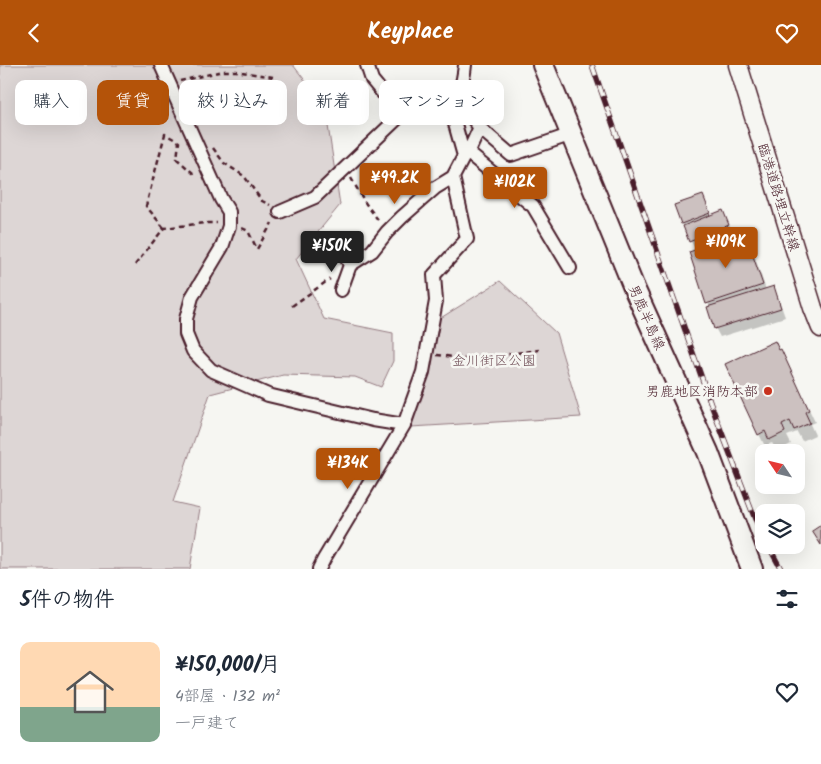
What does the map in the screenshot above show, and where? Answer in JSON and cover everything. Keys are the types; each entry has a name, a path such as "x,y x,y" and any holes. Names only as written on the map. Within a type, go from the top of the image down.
{"main road":[{"name":"男鹿半島線","path":"543,65 634,288 708,452 752,569"}],"street":[{"path":"161,65 168,80"},
{"path":"367,65 372,81 379,90"},
{"path":"463,80 465,65"},
{"name":"臨港道路埋立幹線","path":"738,65 813,308 821,328"},
{"path":"169,83 221,199 229,212 229,223 222,247 192,297 186,319 186,334 193,351 212,370 268,395 373,420 404,425"},
{"path":"280,212 315,197 390,125"},
{"path":"458,125 465,150 533,206 570,268"},
{"path":"340,290 350,265 372,251 402,217 435,188 453,177 464,156 465,150 480,127 511,155 572,134"},
{"path":"319,569 360,496 404,425 423,372 436,301 434,275 467,239 453,177"},
{"path":"340,245 350,265"}],"path":[{"path":"169,83 224,71 273,77"},
{"path":"164,227 146,207 165,134 178,142 177,159 193,173 207,167"},
{"path":"135,265 164,227 204,223 229,223 248,231 257,249 268,228 280,212 262,201 244,175 224,163 211,145"},
{"path":"346,167 366,203 387,232"},
{"path":"292,306 350,265"},
{"path":"431,354 471,359 539,350"}],"green space":[{"path":"0,65 293,65 305,80 297,80 297,125 328,125 340,205 296,259 324,319 393,333 393,361 381,387 355,377 283,375 210,394 173,502 200,508 190,569 0,569"},
{"name":"金川街区公園","path":"500,281 556,333 581,417 411,427 439,319"}],"building":[{"path":"703,195 710,213 681,224 674,205"},
{"path":"723,210 729,225 689,242 683,226"},
{"path":"745,233 763,285 706,304 689,252"},
{"path":"774,286 781,308 714,329 707,307"},
{"path":"775,341 779,350 781,349 809,410 805,412 810,423 794,430 790,421 782,425 785,432 769,440 765,431 758,435 725,364"},
{"path":"821,525 821,545 812,531"}],"railway":[{"path":"592,65 712,407 755,519"},
{"path":"773,554 781,569"}],"place":[{"name":"男鹿地区消防本部","path":"768,391"}]}
